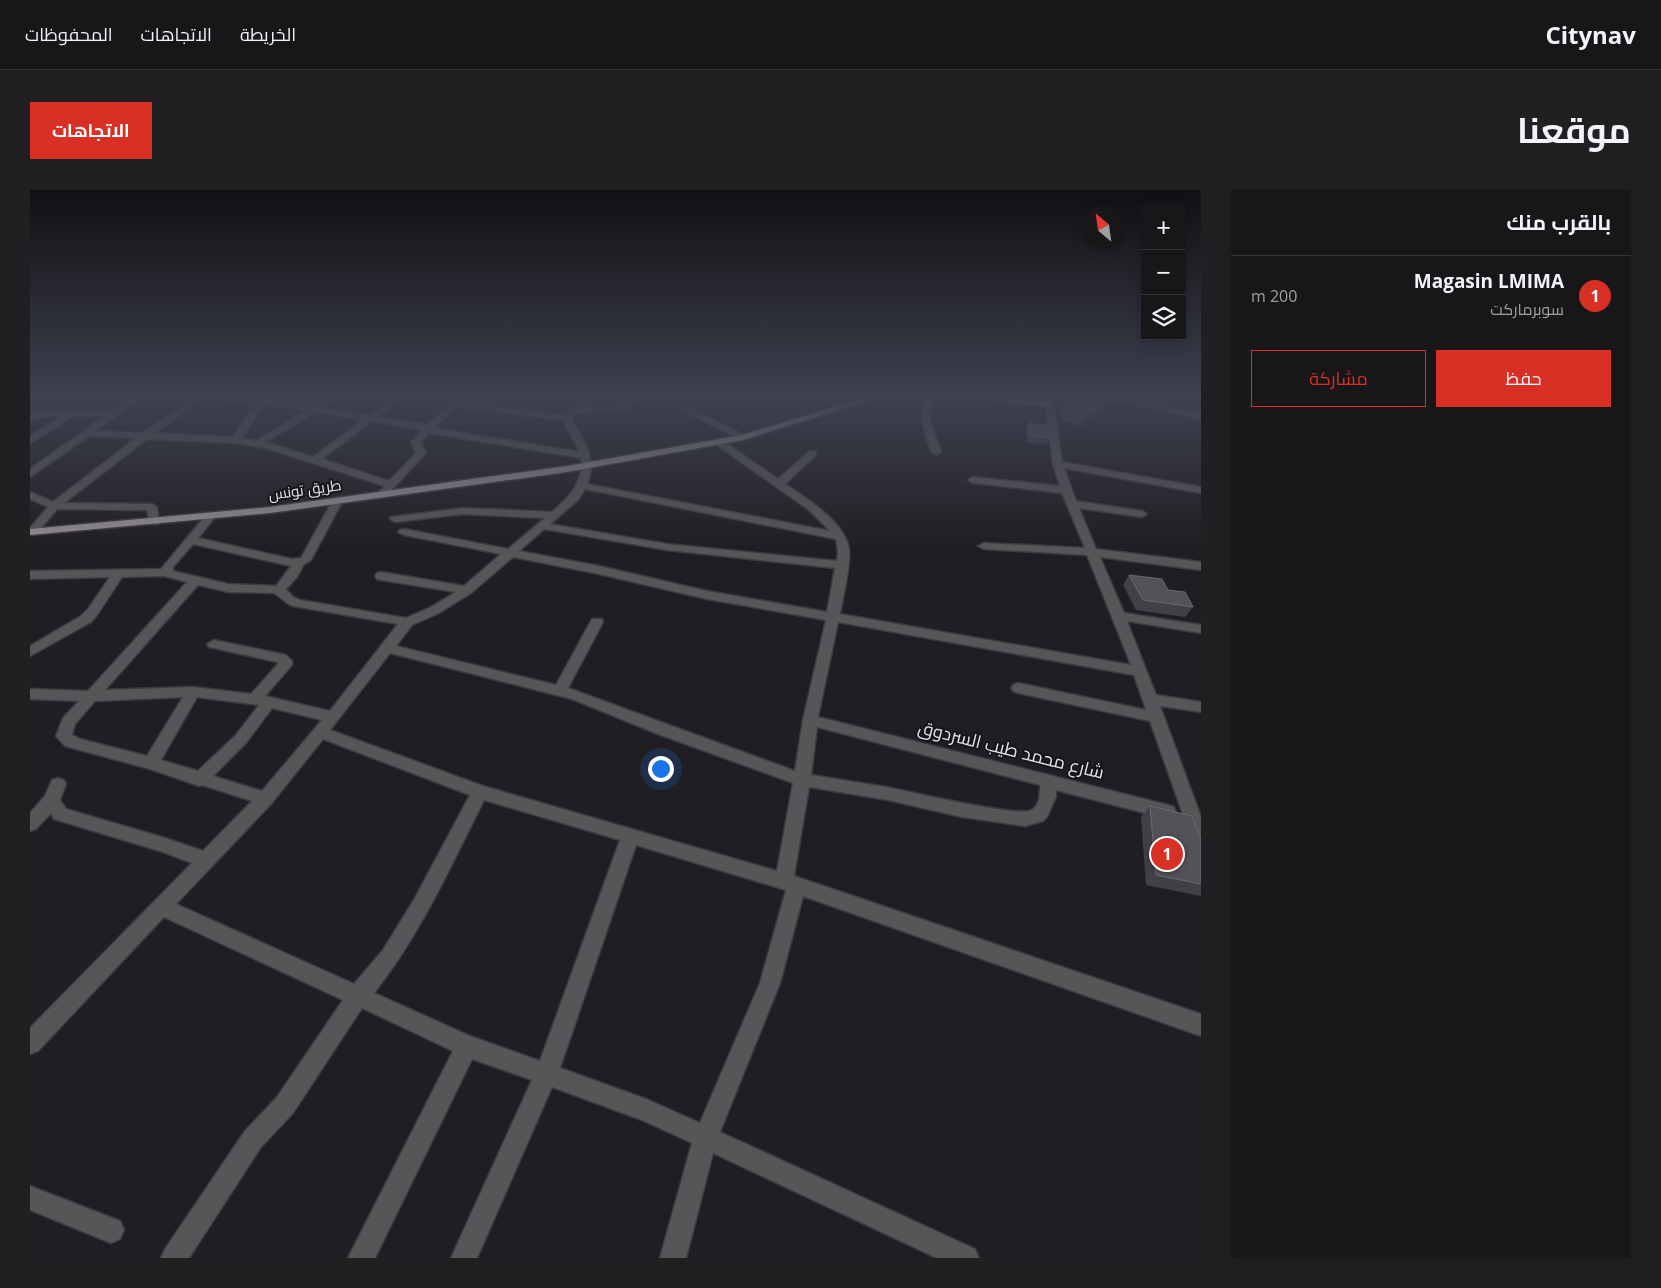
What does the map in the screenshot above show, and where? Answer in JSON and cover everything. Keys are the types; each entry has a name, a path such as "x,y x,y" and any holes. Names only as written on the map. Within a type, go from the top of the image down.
{"main road":[{"name":"طريق تونس","path":"32,532 210,517 338,500 676,448"}],"street":[{"path":"30,474 66,448"},
{"path":"32,532 54,506 129,448"},
{"path":"275,448 390,484"},
{"path":"315,460 332,448"},
{"path":"382,493 410,467 421,453 419,448"},
{"path":"525,448 588,460"},
{"path":"30,1043 265,799 333,717 407,622 435,610 467,590 574,498 583,486 588,460 584,448"},
{"path":"673,1258 705,1139 770,983 790,884 810,720 844,551 841,537 813,508 726,448"},
{"path":"935,448 936,452"},
{"path":"1056,448 1058,464 1066,490 1119,616 1156,717 1198,820 1201,840"},
{"path":"779,484 813,453"},
{"path":"1058,464 1201,490"},
{"path":"973,480 1066,490"},
{"path":"583,486 681,507 841,537"},
{"path":"30,495 54,506 152,507 154,522"},
{"path":"190,540 292,563 299,562 305,560 338,500"},
{"path":"1072,504 1142,514"},
{"path":"395,519 463,512 554,514"},
{"path":"167,572 167,567 210,517"},
{"path":"543,526 666,547 842,564"},
{"path":"404,532 508,554 598,570 707,595 1010,647 1078,662 1139,671"},
{"path":"984,546 1091,552 1201,566"},
{"path":"279,590 294,574 299,562"},
{"path":"30,574 167,572 175,576 228,588 279,590 290,600 297,603 407,622"},
{"path":"30,652 86,619 93,612 118,573"},
{"path":"381,576 467,590"},
{"path":"195,581 90,696 64,730 64,736 70,742 151,763 199,780 265,799"},
{"path":"1119,616 1201,629"},
{"path":"560,690 596,622"},
{"path":"199,780 241,739 261,700 285,666 285,661 281,658 214,644"},
{"path":"387,648 471,670 560,690 802,780 888,794 962,810 1026,819 1037,816 1041,812 1048,797 1048,780"},
{"path":"1018,688 1156,717"},
{"path":"151,763 193,692"},
{"path":"30,694 90,696 193,692 261,700 333,717"},
{"path":"1150,699 1201,707"},
{"name":"شارع محمد طيب السردوق","path":"810,720 1198,820"},
{"path":"319,732 480,792 790,884 1201,1025"},
{"path":"30,824 55,792 60,814 165,845 206,860"},
{"path":"174,1258 234,1166 253,1140 285,1105 358,996 395,949 422,904 480,792"},
{"path":"464,1258 546,1075 630,836"},
{"path":"160,906 467,1046 646,1110 705,1139 966,1258"},
{"path":"361,1258 467,1046"},
{"path":"30,1198 110,1230"}],"building":[{"path":"1129,575 1162,579 1168,590 1185,592 1193,607 1143,600"},
{"path":"1150,806 1192,816 1201,840 1201,884 1156,875"}],"place":[{"name":"Magasin LMIMA","path":"1167,854"}]}
